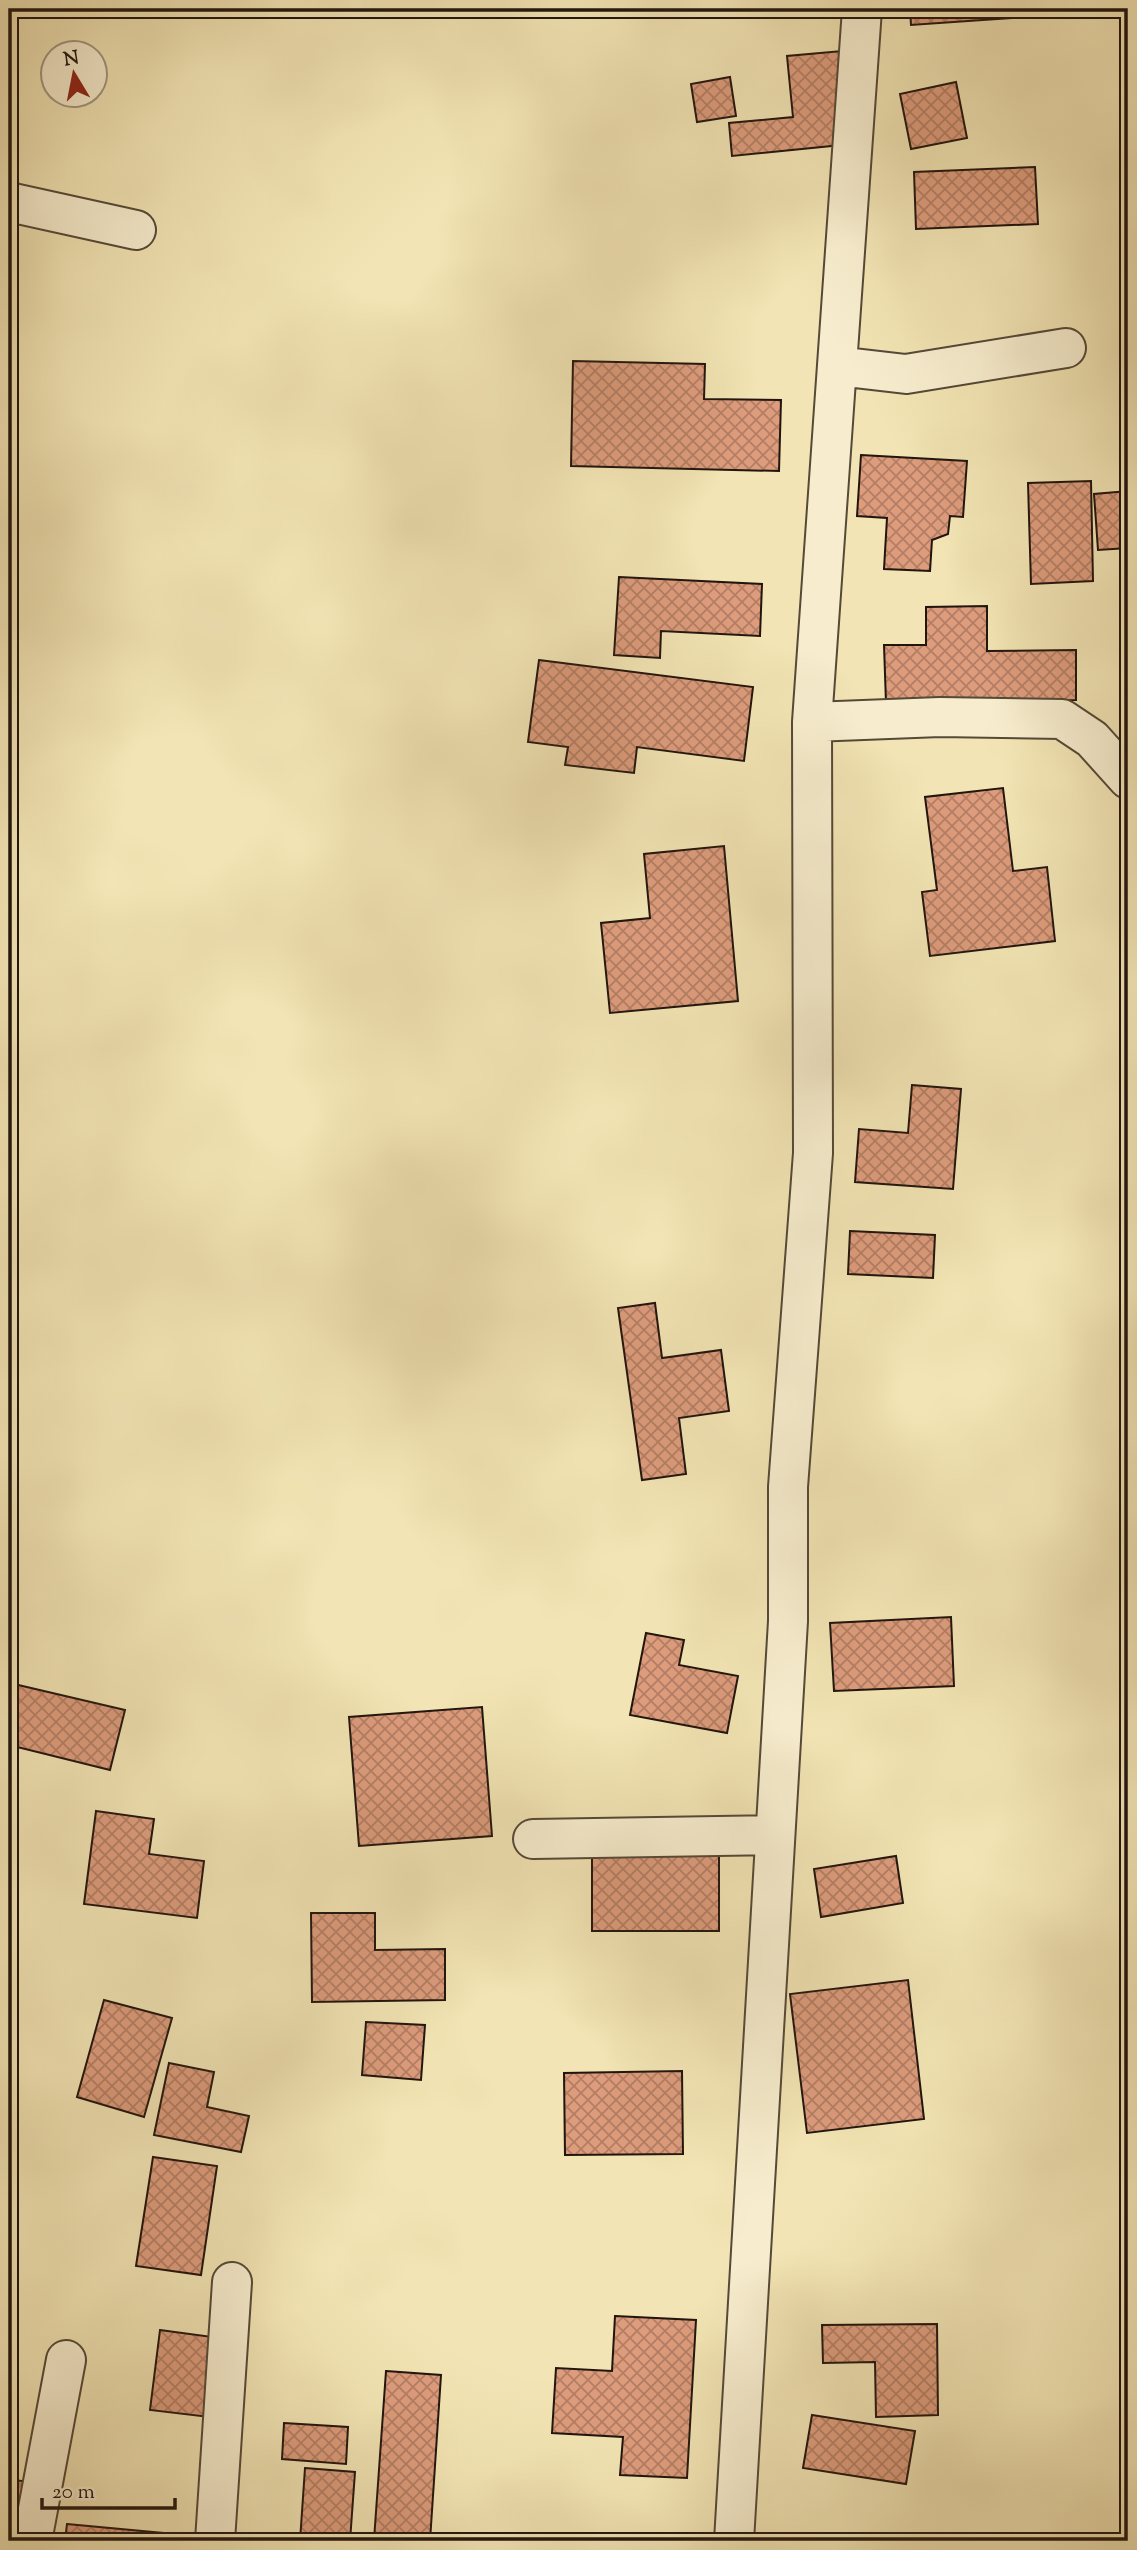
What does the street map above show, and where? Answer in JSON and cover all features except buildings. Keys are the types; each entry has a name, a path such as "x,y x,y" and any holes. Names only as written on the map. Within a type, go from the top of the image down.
{"street":[{"path":"734,2541 788,1621 788,1487 813,1153 812,722 862,9"},
{"path":"9,202 136,230"},
{"path":"837,366 906,374 1066,348"},
{"path":"812,722 940,717 1062,719 1092,740 1128,779"},
{"path":"533,1839 775,1835"},
{"path":"215,2541 232,2282"},
{"path":"32,2541 66,2360"}]}
